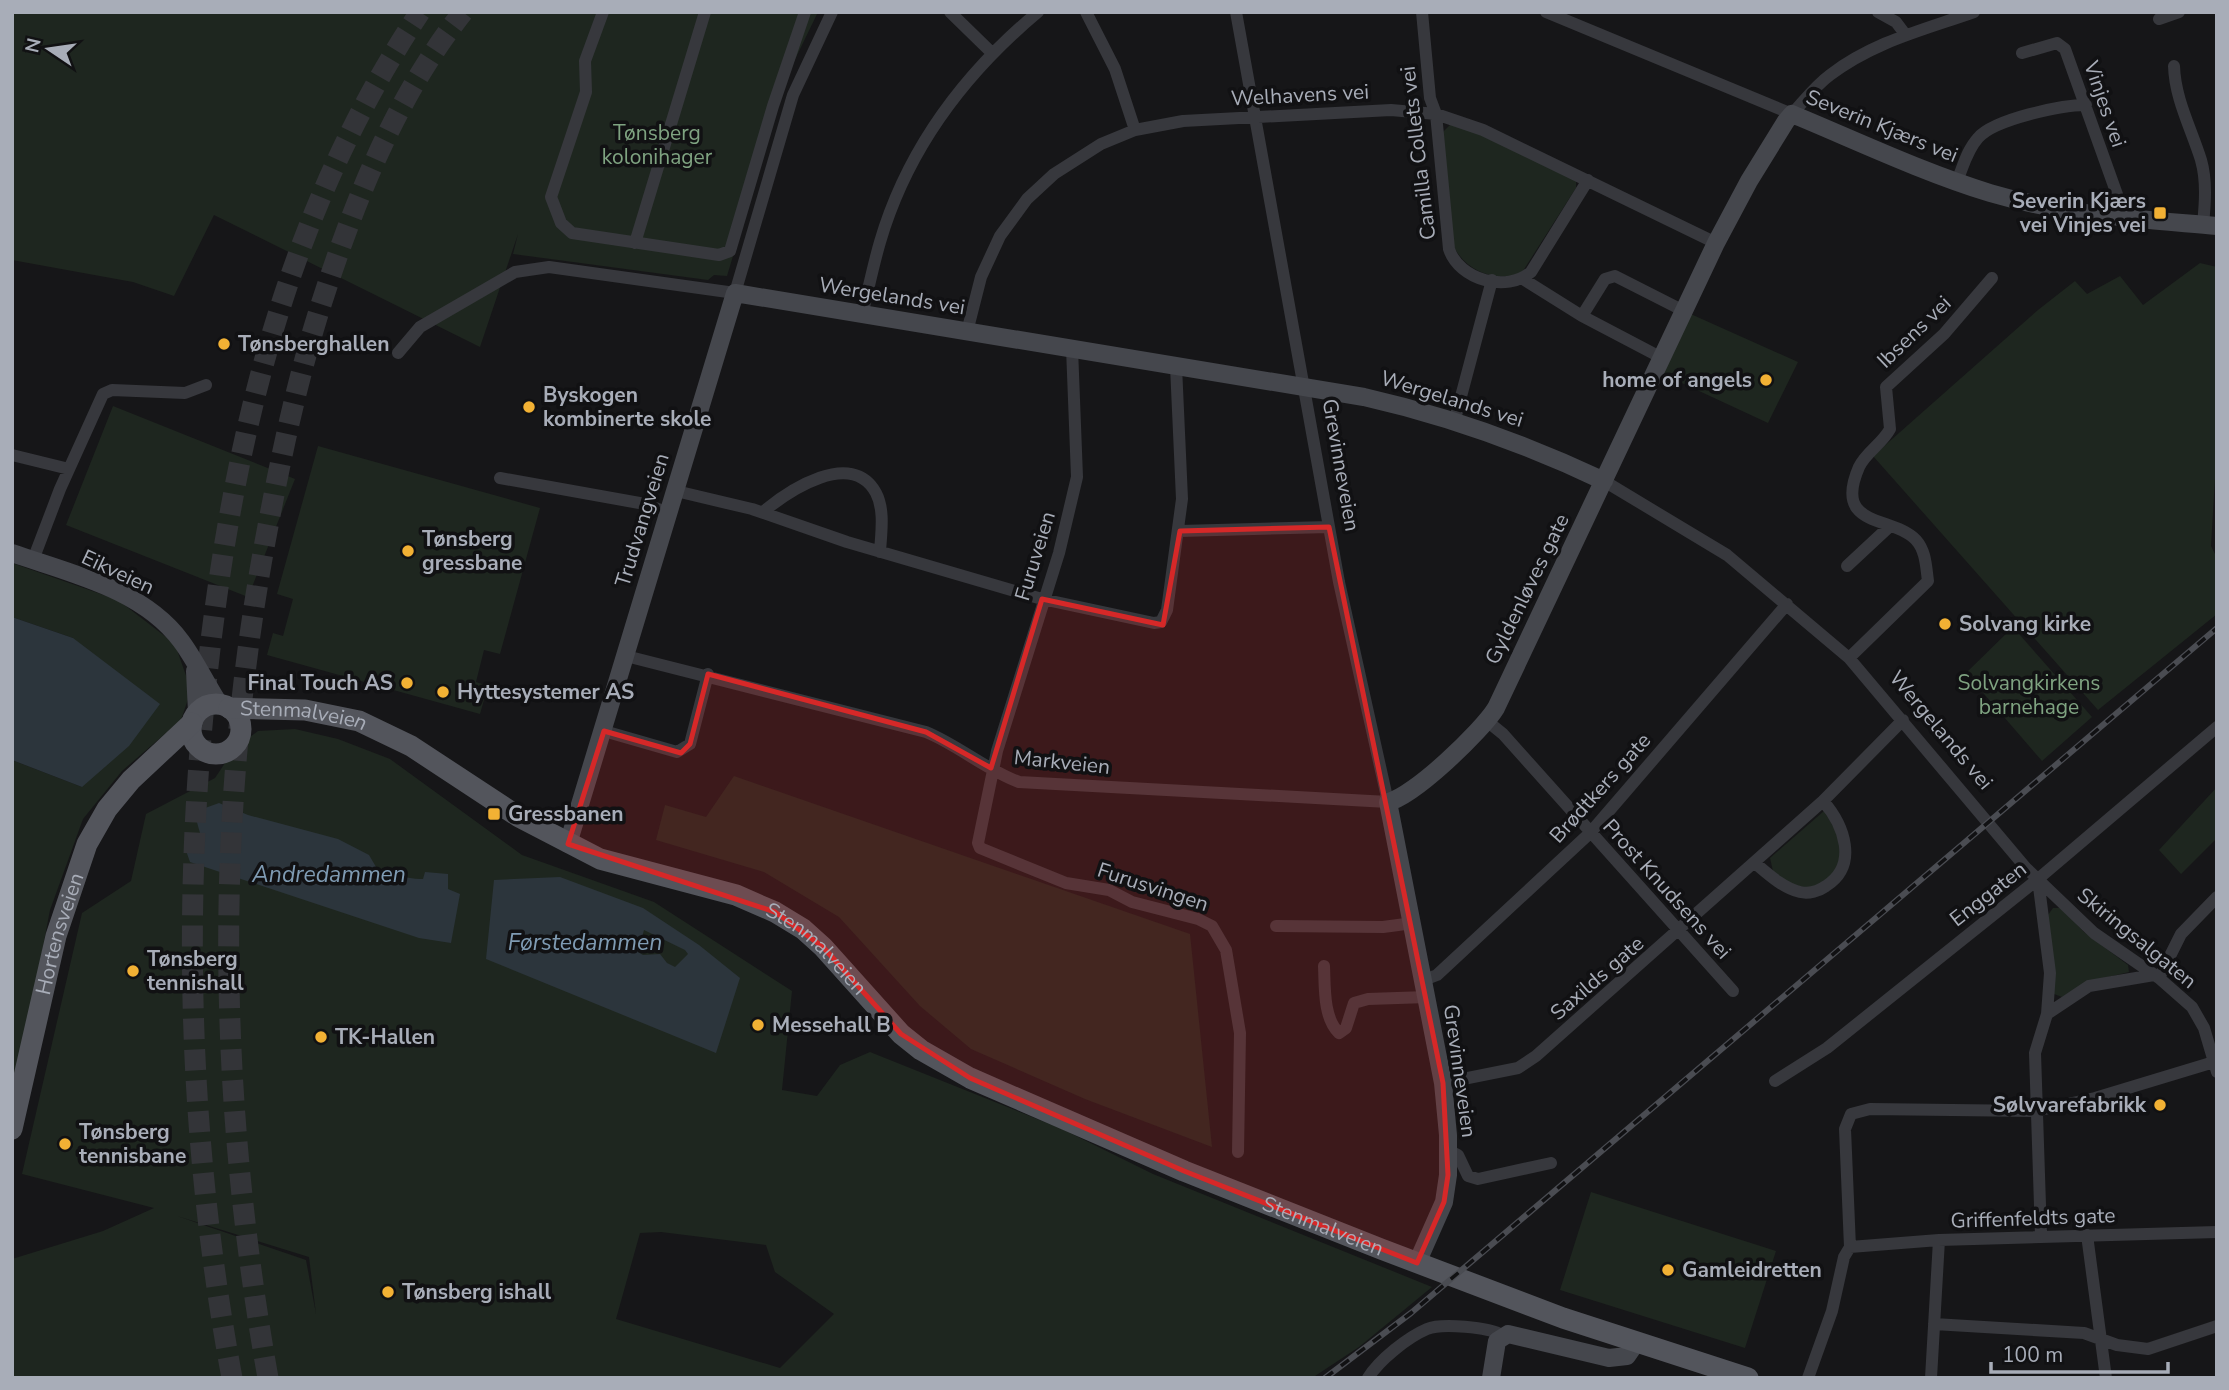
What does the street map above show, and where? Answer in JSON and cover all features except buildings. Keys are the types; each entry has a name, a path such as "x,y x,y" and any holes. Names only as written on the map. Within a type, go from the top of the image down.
{"main road":[{"name":"Severin Kjærs vei","path":"1792,114 1957,181 2019,200 2118,218 2210,226"},
{"name":"Gyldenløves gate","path":"1388,802 1405,796 1487,721 1716,243 1749,181 1792,114"},
{"name":"Wergelands vei","path":"735,293 1364,397 1455,419 1530,446 1604,481"},
{"name":"Trudvangveien","path":"568,844 735,293"},
{"name":"Eikveien","path":"12,553 107,587 132,600 168,625 224,706"},
{"name":"Eikveien","path":"189,655 198,689 195,718"},
{"name":"Stenmalveien","path":"195,718 205,706 316,712 347,718 424,753 519,817 568,844 613,863 723,891 775,912 803,929 823,947 901,1034 921,1050 970,1078 1184,1171 1424,1266 1636,1343"},
{"name":"Stenmalveien","path":"224,706 239,719 240,735"},
{"path":"195,718 193,738 202,749"},
{"name":"Hortensveien","path":"12,1129 56,936 77,868 107,810 131,780 195,718"},
{"name":"Stenmalveien","path":"202,749 224,752 231,748 240,735 258,723 278,718 323,721 377,732"},
{"name":"Hortensveien","path":"153,760 186,750 202,749"},
{"name":"Grevinneveien","path":"1388,802 1443,1083 1448,1150 1444,1202 1424,1266"},
{"path":"1491,1378 1495,1347 1502,1335 1515,1335 1609,1358 1627,1356 1636,1343 1748,1378"}],"street":[{"path":"603,12 585,61 586,92 551,197 561,223 572,233 729,254 773,106 805,12"},
{"path":"635,243 705,12"},
{"name":"Trudvangveien","path":"735,293 793,95 832,12"},
{"path":"950,12 992,53"},
{"path":"862,315 880,242 905,178 954,97 992,53 1038,12"},
{"path":"1086,12 1115,69 1135,130"},
{"name":"Grevinneveien","path":"1236,12 1329,527 1361,691 1388,802"},
{"name":"Camilla Collets vei","path":"1422,12 1430,98 1436,114 1452,257 1468,273 1503,284 1523,279"},
{"name":"Severin Kjærs vei","path":"1546,12 1792,114"},
{"path":"1878,12 1896,22 1905,34"},
{"name":"Gyldenløves gate","path":"1792,114 1830,75 1855,57 1905,34 1974,12"},
{"path":"2159,19 2179,12"},
{"name":"Vinjes vei","path":"2022,53 2052,43 2062,45 2119,200 2118,218"},
{"path":"2174,66 2176,91 2202,161 2210,226"},
{"path":"1957,181 1967,155 1982,134 2055,108 2086,105"},
{"name":"Welhavens vei","path":"967,332 981,277 1000,236 1027,199 1054,174 1083,155 1135,130 1183,121 1391,110 1436,114 1483,130 1716,243"},
{"path":"1588,180 1531,272 1523,279 1582,316 1662,358"},
{"path":"398,354 420,327 515,272 549,267 735,293"},
{"path":"1582,316 1605,279 1615,276 1684,311"},
{"name":"Ibsens vei","path":"1849,658 1928,581 1924,555 1917,541 1903,530 1864,516 1854,495 1860,465 1890,429 1886,387 1944,334 1992,278"},
{"path":"1455,419 1492,280"},
{"name":"Furuveien","path":"994,770 1042,599 1059,553 1077,477 1072,348"},
{"path":"676,491 763,512 880,552 1042,599 1154,623 1165,617 1180,531 1182,466 1177,366"},
{"path":"33,560 69,468 103,394 112,390 185,393 206,385"},
{"path":"12,455 69,468"},
{"path":"763,512 825,475 843,473 857,477 871,487 878,499 882,518 880,552"},
{"path":"500,478 645,504 669,513"},
{"name":"Wergelands vei","path":"1604,481 1701,537 1787,604 1849,658 2038,879"},
{"path":"1847,566 1889,526"},
{"path":"1180,531 1329,527"},
{"name":"Brødtkers gate","path":"1425,989 1590,833 1787,604"},
{"name":"Markveien","path":"626,656 708,674 926,732 1018,782 1388,802"},
{"path":"604,731 677,752 683,750 690,744 708,674"},
{"name":"Saxilds gate","path":"1443,1083 1524,1066 1823,802 1903,720"},
{"name":"Prost Knudsens vei","path":"1487,721 1503,734 1733,991"},
{"name":"Enggaten","path":"1775,1081 1827,1048 2038,879 2217,727"},
{"name":"Furusvingen","path":"994,770 977,836 981,848 1066,883 1109,890 1132,902 1198,919 1212,926 1222,940 1242,1046 1236,1119 1238,1152"},
{"path":"1755,863 1774,878 1798,891 1818,890 1831,883 1843,867 1847,846 1823,802"},
{"path":"2038,879 2049,960 2047,1014 2035,1053 2041,1236"},
{"name":"Skiringsalgaten","path":"2038,879 2094,933 2157,976 2192,1007 2204,1028 2215,1067"},
{"path":"2047,1014 2089,986 2157,976 2181,934 2217,897"},
{"path":"1276,926 1383,927 1413,923"},
{"path":"1324,966 1326,999 1334,1028 1339,1033 1346,1028 1354,1003 1425,989"},
{"path":"1808,1378 1832,1311 1844,1257 1850,1247 1845,1129 1851,1114 1870,1109 2036,1111 2215,1067"},
{"path":"1448,1150 1458,1155 1468,1177 1478,1179 1551,1163"},
{"name":"Griffenfeldts gate","path":"1850,1247 1939,1240 2217,1232"},
{"path":"2087,1235 2106,1378"},
{"path":"1931,1378 1939,1240"},
{"path":"1934,1324 2084,1333 2124,1346 2148,1349 2217,1326"},
{"path":"1368,1378 1391,1355 1431,1327 1482,1328 1502,1335"}],"highlighted area":[{"path":"1329,527 1443,1083 1448,1175 1444,1202 1417,1263 1184,1171 970,1078 901,1034 823,947 775,912 568,844 604,731 681,753 690,744 708,674 926,732 991,768 1042,599 1163,625 1180,531"}],"green space":[{"name":"Tønsberg kolonihager","path":"12,12 818,12 787,76 727,276 714,275 708,280 513,254 518,234 480,347 214,215 174,296 133,282 12,260"},
{"path":"1451,124 1474,130 1576,181 1576,188 1521,274 1501,276 1482,272 1466,263 1454,247 1443,132"},
{"path":"2200,263 2217,267 2217,445 2211,546 2217,558 2217,614 2098,710 1873,456 2038,310 2075,281 2087,294 2120,276 2143,305"},
{"path":"1684,311 1798,362 1768,423 1656,371"},
{"path":"113,406 295,479 248,597 66,525"},
{"name":"Tønsberg gressbane","path":"318,446 540,508 500,654 484,650 476,682 488,686 480,714 267,655 273,633 283,636 293,599 277,594"},
{"path":"12,563 118,600 175,644 191,690 181,720 122,771 83,819 50,910 12,1109 12,760 82,787 73,638 12,617"},
{"name":"Solvangkirkens barnehage","path":"2013,627 2092,717 2042,761 1966,673"},
{"path":"295,729 338,739 390,759 522,855 654,902 792,991 782,1090 817,1096 840,1065 870,1052 1062,1129 1153,1174 1432,1287 1359,1347 1312,1378 12,1378 12,1259 103,1231 154,1208 22,1174 82,913 131,881 146,814 215,778 235,748 258,731","holes":["177,1216 309,1257 316,1314 306,1260","661,1232 766,1245 775,1272 834,1314 780,1368 616,1319 640,1233"]},
{"path":"734,776 1190,934 1212,1147 1085,1099 971,1049 920,1006 839,917 764,872 656,840 665,805 706,817"},
{"path":"2217,787 2217,838 2181,874 2159,850"},
{"path":"1824,811 1845,846 1837,873 1810,889 1788,883 1773,871 1770,858"},
{"path":"2053,908 2061,908 2084,932 2128,965 2129,972 2088,982 2062,997 2054,994 2048,915"},
{"name":"Gamleidretten","path":"1591,1192 1776,1251 1745,1348 1560,1290"}],"water":[{"path":"12,617 73,638 160,704 129,746 82,787 12,760"},
{"name":"Andredammen","path":"219,803 248,815 338,839 369,855 379,872 418,879 423,879 425,872 448,874 448,889 460,894 451,943 419,938 190,862 184,845 200,833 194,812"},
{"name":"Førstedammen","path":"560,877 643,908 699,945 740,978 716,1053 486,959 494,880","holes":["644,930 688,954 675,967 667,963 660,954 643,955 638,952"]}],"tunnel":[{"path":"232,1378 218,1293 199,1123 192,951 198,780 216,603 248,426 270,339 298,254 332,171 372,90 420,12"},
{"path":"268,1378 240,1172 232,1069 229,966 230,862 236,759 247,656 263,553 287,431 310,341 332,272 361,194 396,117 438,46 463,12"}],"railway":[{"path":"1325,1378 1411,1313 2217,628"}],"place":[{"name":"Severin Kjærs vei Vinjes vei","path":"2160,213"},
{"name":"Tønsberghallen","path":"224,344"},
{"name":"home of angels","path":"1766,380"},
{"name":"Byskogen kombinerte skole","path":"529,407"},
{"name":"Tønsberg gressbane","path":"408,551"},
{"name":"Solvang kirke","path":"1945,624"},
{"name":"Final Touch AS","path":"407,683"},
{"name":"Hyttesystemer AS","path":"443,692"},
{"name":"Gressbanen","path":"494,814"},
{"name":"Tønsberg tennishall","path":"133,971"},
{"name":"Messehall B","path":"758,1025"},
{"name":"TK-Hallen","path":"321,1037"},
{"name":"Sølvvarefabrikk","path":"2160,1105"},
{"name":"Tønsberg tennisbane","path":"65,1144"},
{"name":"Gamleidretten","path":"1668,1270"},
{"name":"Tønsberg ishall","path":"388,1292"}]}
